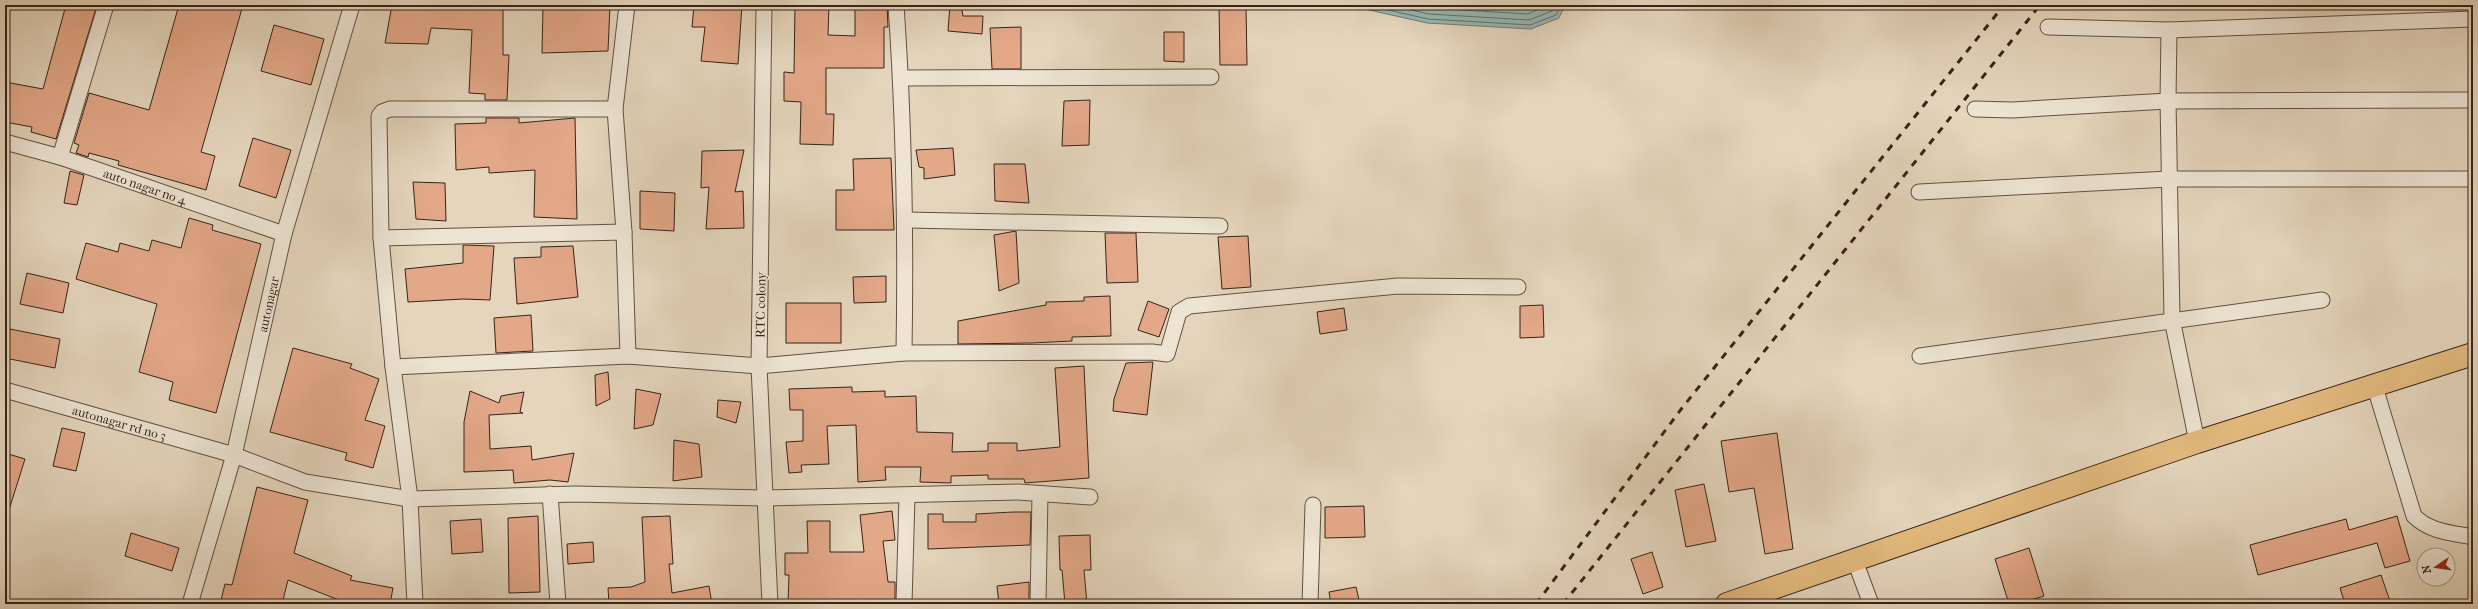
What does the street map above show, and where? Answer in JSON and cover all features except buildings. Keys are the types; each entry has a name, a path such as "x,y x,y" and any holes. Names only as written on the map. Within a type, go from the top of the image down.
{"highway":[{"path":"1732,603 2196,442 2374,384 2473,354"}],"street":[{"path":"60,157 106,5"},
{"name":"autonagar","path":"190,604 234,455 284,234 352,5"},
{"path":"627,5 615,109 624,232 628,356"},
{"name":"RTC colony","path":"764,5 759,366 770,604"},
{"path":"896,5 901,78 906,220 904,352"},
{"path":"2048,27 2169,30 2473,19"},
{"path":"2169,30 2168,101 2172,319 2196,442"},
{"path":"901,78 1211,77"},
{"path":"1975,109 2012,110 2168,101 2473,100"},
{"path":"415,604 410,499 393,367 381,238 378,120 382,112 390,109 615,109"},
{"name":"auto nagar no 4","path":"5,142 60,157 284,234"},
{"path":"1919,192 2169,179 2473,179"},
{"path":"906,220 1220,226"},
{"path":"381,238 624,232"},
{"path":"393,367 628,356 759,366 904,352 1152,352 1167,354 1179,312 1189,306 1398,286 1518,287"},
{"path":"1920,356 2172,319 2322,300"},
{"path":"2374,384 2414,516 2421,523 2433,529 2473,537"},
{"name":"autonagar rd no 3","path":"5,390 234,455 305,482 410,499 550,494 766,498 907,496 1018,492 1090,497"},
{"path":"550,494 558,604"},
{"path":"1038,604 1040,494"},
{"path":"904,604 907,496"},
{"path":"1310,604 1312,505"},
{"path":"1855,561 1871,604"}],"water":[{"path":"1347,5 1565,5 1559,18 1531,29 1427,23"}],"railway":[{"path":"1536,604 1682,408 2004,5"},
{"path":"1563,604 2040,5"}]}
